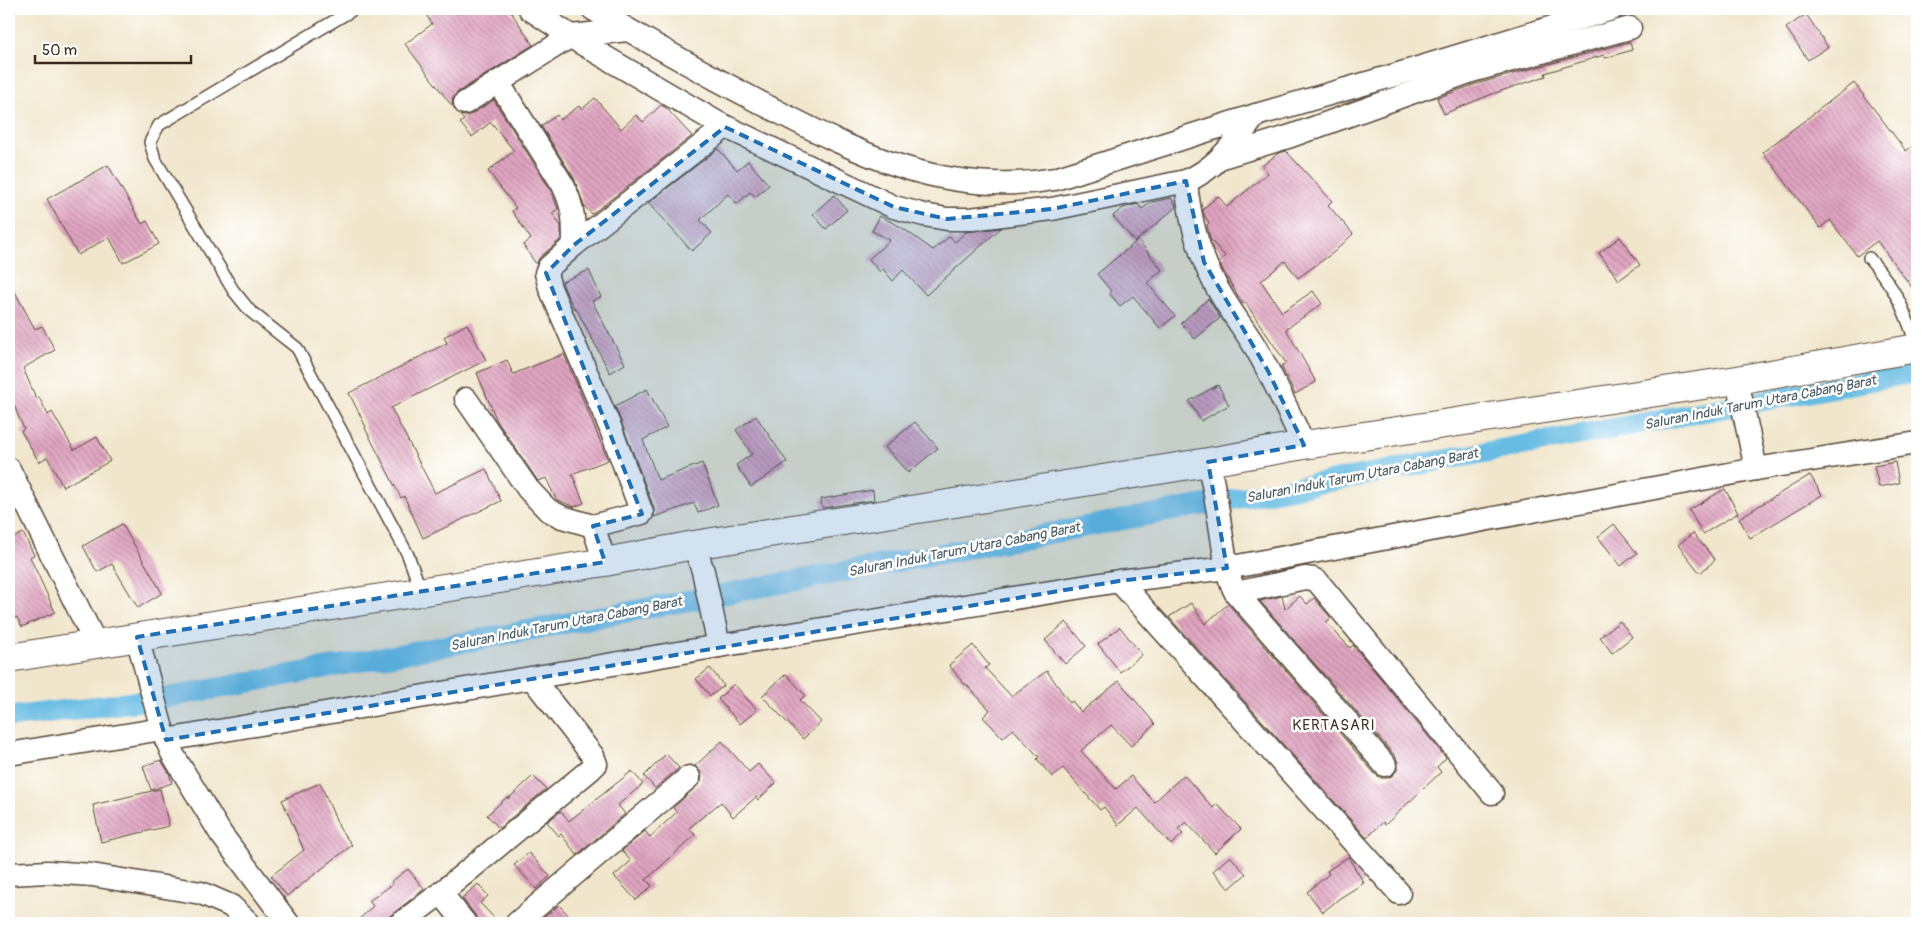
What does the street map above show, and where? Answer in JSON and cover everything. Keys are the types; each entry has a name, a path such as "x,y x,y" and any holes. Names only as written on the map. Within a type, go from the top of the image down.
{"main road":[{"path":"9,658 96,644 140,647 419,585 1210,471 1304,445 1739,388 1917,347"}],"street":[{"path":"530,9 571,36 725,127 894,207 947,219 970,219 1052,209 1186,181 1204,172 1221,158 1256,115"},
{"path":"593,9 692,67 827,137 898,166 940,178 988,184 1028,183 1055,178 1256,115 1612,9"},
{"path":"1221,158 1291,136 1472,71 1630,28"},
{"path":"465,102 571,36 628,30"},
{"path":"498,82 563,184 571,202 574,216 574,245"},
{"path":"466,398 510,465 542,505 556,514 593,527 642,512 610,428 550,288 547,276 549,267 574,245 725,127"},
{"path":"1186,181 1194,232 1204,262 1214,282 1268,371 1304,445"},
{"path":"1739,388 1754,461"},
{"path":"9,754 164,734 532,678 717,639 1119,580 1754,461 1917,443"},
{"path":"9,469 96,644"},
{"path":"1210,471 1229,578 1236,593 1385,765"},
{"path":"593,527 603,558"},
{"path":"694,545 703,571 717,639"},
{"path":"1236,593 1305,578 1318,582 1492,794"},
{"path":"1119,580 1399,893"},
{"path":"140,647 164,734 172,753 221,834 262,916"},
{"path":"401,923 596,764 593,756 532,678"},
{"path":"517,923 689,777"},
{"path":"9,874 48,872 92,875 201,893 231,906 288,923"},
{"path":"440,893 465,923"}],"lane":[{"path":"354,9 160,125 150,142 155,159 233,290 250,311 297,348 408,555 419,585"},
{"path":"1869,258 1888,280 1902,303 1917,347"}],"highlighted area":[{"path":"725,127 894,207 947,219 1052,209 1186,181 1204,262 1268,371 1304,445 1208,462 1227,568 1119,581 166,740 137,637 605,562 593,526 642,514 546,273 574,245"}],"building":[{"path":"437,9 509,9 533,45 458,92 453,97 452,106 405,44 432,24 427,16"},
{"path":"1806,14 1828,47 1808,60 1786,28"},
{"path":"1630,42 1632,50 1605,58 1604,55 1545,73 1546,76 1492,94 1444,114 1437,98 1476,84"},
{"path":"1854,83 1906,151 1917,142 1917,294 1877,241 1857,256 1830,220 1820,228 1763,152"},
{"path":"595,98 621,129 636,115 643,122 661,105 692,136 592,214 584,206 574,178 541,126 557,115 560,120 579,106 582,109"},
{"path":"494,100 551,191 558,209 552,213 561,226 561,239 540,257 536,264 523,245 531,239 512,211 516,208 488,171 514,151 491,122 472,137 460,123 464,120 460,115 472,114"},
{"path":"718,149 737,170 748,161 769,185 755,197 750,192 737,204 728,194 700,220 712,233 692,251 648,203"},
{"path":"1286,151 1332,201 1328,205 1353,234 1334,252 1298,278 1285,261 1261,281 1282,312 1313,291 1322,304 1286,329 1316,382 1295,394 1281,366 1286,363 1245,302 1243,304 1219,262 1225,256 1210,239 1207,225 1209,223 1203,209 1218,196 1227,207 1268,173 1262,166 1277,154"},
{"path":"108,165 142,224 147,221 159,244 123,263 109,237 78,255 47,199"},
{"path":"834,195 847,210 826,229 813,214"},
{"path":"1171,198 1176,207 1135,242 1113,216 1123,208 1138,204 1142,209 1152,202"},
{"path":"880,216 901,227 933,250 950,236 955,242 966,232 1001,228 926,295 903,270 893,281 883,269 880,272 869,259 890,240 872,231"},
{"path":"1620,237 1640,265 1619,280 1599,253"},
{"path":"1138,240 1162,270 1147,283 1175,316 1160,328 1133,296 1120,306 1097,274"},
{"path":"589,270 601,297 592,301 625,364 610,373 576,308 567,295 562,282"},
{"path":"9,281 35,329 42,326 55,350 23,368 36,398 39,397 48,415 52,412 74,450 97,437 110,461 63,487 47,457 39,462 21,431 24,429 9,394"},
{"path":"1208,299 1220,318 1195,339 1181,323"},
{"path":"467,324 486,360 391,408 435,493 486,469 501,501 423,538 404,496 401,498 349,393 447,343 444,337"},
{"path":"564,354 608,460 572,474 584,503 574,507 556,499 546,478 538,481 497,421 477,373 507,360 513,374"},
{"path":"1218,385 1229,405 1201,421 1189,401"},
{"path":"647,389 667,427 643,440 658,480 702,463 718,505 698,513 694,503 654,517 654,508 615,406"},
{"path":"756,416 787,462 751,487 736,465 752,454 736,430"},
{"path":"915,422 938,448 908,473 885,447"},
{"path":"1895,462 1899,483 1879,487 1874,466"},
{"path":"1810,475 1822,495 1750,538 1739,518"},
{"path":"1725,489 1738,513 1703,534 1689,510"},
{"path":"873,490 874,500 822,508 821,499"},
{"path":"122,524 162,593 138,608 112,564 97,572 83,546"},
{"path":"1614,524 1637,553 1621,566 1598,537"},
{"path":"23,533 34,555 30,557 55,612 22,627 17,617 9,620 9,540"},
{"path":"1693,533 1715,560 1700,573 1678,545"},
{"path":"1282,596 1285,609 1300,596 1307,604 1314,598 1331,618 1326,622 1350,648 1353,645 1446,758 1437,767 1441,772 1385,825 1383,822 1367,838 1169,617 1191,603 1205,624 1228,604 1375,774 1381,778 1388,778 1393,775 1398,769 1398,762 1395,756 1260,601"},
{"path":"1620,621 1632,637 1612,653 1600,637"},
{"path":"1066,622 1086,646 1065,664 1045,640"},
{"path":"1120,627 1142,655 1120,672 1098,644"},
{"path":"973,645 989,665 985,668 1011,696 1047,671 1070,703 1072,701 1081,712 1119,681 1155,724 1131,746 1111,725 1081,751 1116,789 1131,776 1154,802 1184,775 1213,808 1217,804 1241,829 1215,853 1186,822 1178,829 1183,834 1171,845 1138,808 1118,825 1104,807 1100,810 1063,768 1052,777 1037,759 1039,757 1013,729 1003,738 983,717 990,710 964,684 949,665"},
{"path":"710,668 724,686 710,696 696,679"},
{"path":"786,674 805,695 800,700 821,722 803,739 762,696"},
{"path":"734,684 757,710 740,724 718,699"},
{"path":"722,741 749,772 758,764 776,783 758,800 756,797 733,817 721,802 689,828 695,835 646,880 652,886 636,900 614,876 631,861 622,851 645,831 650,837 677,812 673,808 701,782 702,774 695,766"},
{"path":"666,754 679,768 655,788 644,776"},
{"path":"161,760 169,773 172,783 151,790 143,766"},
{"path":"632,771 643,784 618,805 625,814 577,855 561,834 559,836 547,822 561,811 569,821"},
{"path":"533,776 546,789 499,828 487,815"},
{"path":"320,783 340,829 352,845 287,896 271,876 304,850 282,800"},
{"path":"160,789 169,826 101,842 93,805"},
{"path":"529,853 550,876 536,889 514,865"},
{"path":"1230,856 1246,874 1229,889 1213,871"},
{"path":"1348,857 1364,883 1340,898 1323,912 1307,892 1329,874 1327,871"},
{"path":"408,869 424,889 381,923 355,923 373,906 369,901 393,884 391,882"},
{"path":"478,884 488,896 480,903 499,923 478,923 475,915 462,898"},
{"path":"559,905 576,923 537,923"}],"waterway":[{"name":"Saluran Induk Tarum Utara Cabang Barat","path":"9,717 159,699 1917,372"}],"district":[{"name":"KERTASARI","path":"1334,725"}]}
